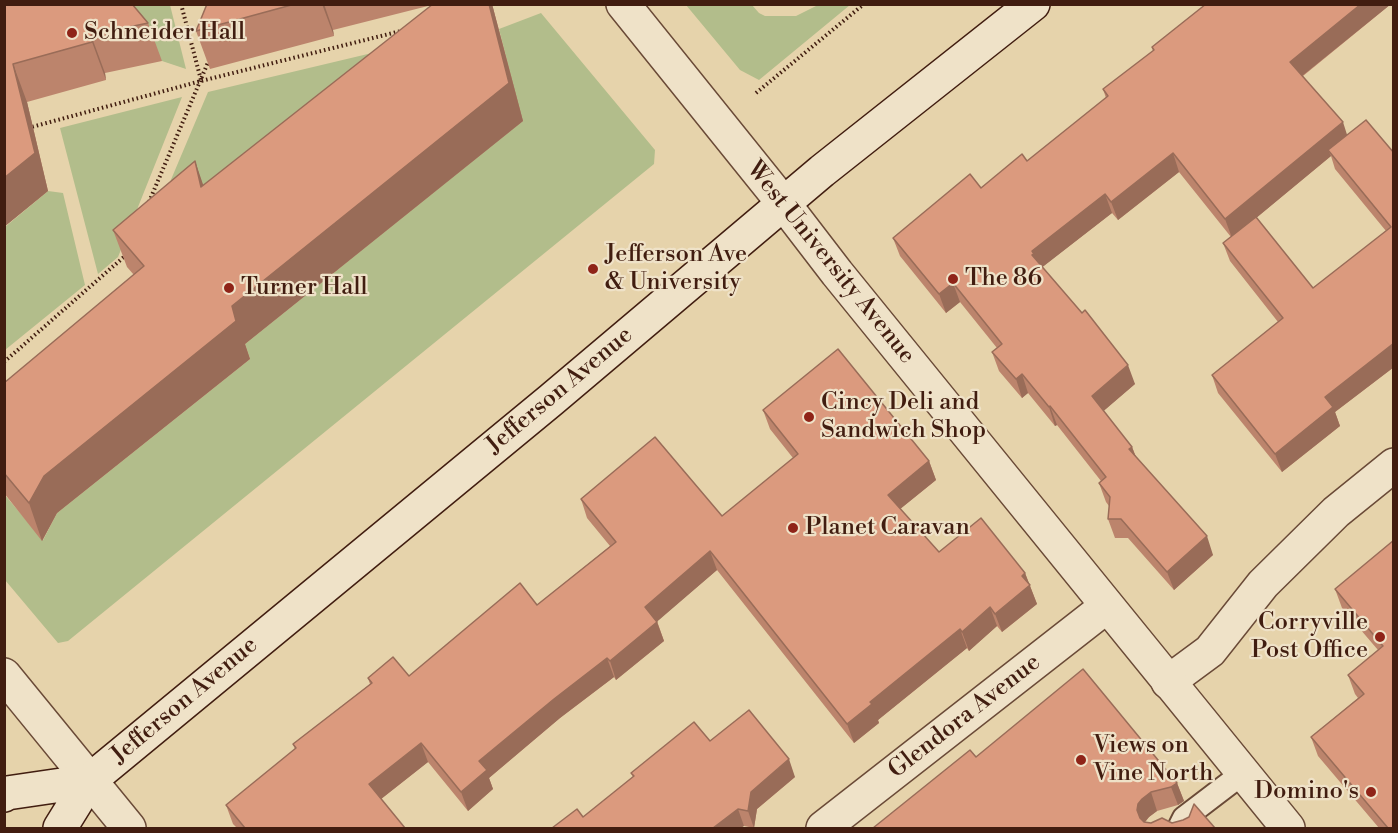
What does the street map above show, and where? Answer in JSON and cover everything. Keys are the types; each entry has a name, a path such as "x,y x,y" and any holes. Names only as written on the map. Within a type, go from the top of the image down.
{"street":[{"name":"West University Avenue","path":"623,4 844,282 1288,828"},
{"name":"Jefferson Avenue","path":"60,828 89,781 551,400 784,204 1033,4"},
{"path":"1168,682 1210,651 1263,584 1336,512 1394,465"},
{"name":"Glendora Avenue","path":"823,828 1107,606"},
{"path":"4,675 129,828"},
{"name":"Jefferson Avenue","path":"4,795 89,781"}],"lane":[{"path":"1157,828 1165,822 1183,825 1243,773"}],"path":[{"path":"181,4 201,81"},
{"path":"756,93 864,4"},
{"path":"28,129 201,81 402,31"},
{"path":"147,206 209,59"},
{"path":"124,258 129,248"},
{"path":"4,362 134,251"}],"green space":[{"path":"115,5 170,5 186,69 162,61"},
{"path":"686,5 752,5 765,16 796,16 818,5 850,5 759,80 740,70"},
{"path":"541,13 655,150 654,164 68,641 58,643 5,580 4,494 43,540 57,513 250,359 245,344 522,121 499,29"},
{"path":"372,53 151,227 208,92"},
{"path":"182,97 118,257 98,274 60,128"},
{"path":"48,191 63,193 85,285 5,350 5,227"}],"building":[{"path":"4,4 132,4 148,23 91,35 92,42 13,64 35,153 4,178"},
{"path":"207,4 295,4 196,31"},
{"name":"Turner Hall","path":"433,4 489,4 509,83 232,306 236,321 44,476 29,503 4,473 4,383 144,266 113,230 195,161 201,187"},
{"path":"1206,4 1361,4 1290,62 1343,122 1225,219 1173,153 1111,202 1105,194 1032,251 1034,254 1032,255 1082,313 1085,310 1128,365 1092,396 1132,447 1129,449 1207,536 1167,572 1121,519 1108,519 1110,497 1099,483 1106,477 1022,374 1016,379 992,352 1002,344 953,283 939,294 893,238 970,174 981,188 1022,154 1027,161 1108,96 1103,89 1154,50 1152,47"},
{"path":"1366,120 1394,153 1394,343 1325,397 1333,407 1275,454 1212,375 1283,318 1223,243 1256,217 1313,288 1391,227 1328,150"},
{"path":"838,349 929,461 888,495 939,552 981,518 1025,573 1022,576 1030,585 995,614 990,607 962,632 960,629 870,702 872,704 847,724 710,551 645,607 657,622 610,661 607,658 554,699 479,761 487,770 461,792 421,743 369,784 405,828 245,828 226,805 296,748 293,744 372,683 368,678 393,657 409,676 520,583 537,605 616,542 581,499 655,437 722,516 798,454 763,410"},
{"path":"1394,540 1394,828 1388,828 1311,737 1364,694 1348,675 1383,646 1335,589"},
{"path":"1083,669 1177,783 1171,787 1151,792 1142,799 1137,810 1140,818 1144,822 1151,823 1162,818 1172,823 1189,817 1194,804 1215,828 873,828 970,750 976,757"},
{"path":"749,710 789,759 751,792 748,811 738,809 713,828 552,828 577,809 583,817 634,776 631,773 694,722 710,741"}],"place":[{"name":"Schneider Hall","path":"72,33"},
{"name":"Jefferson Ave & University","path":"593,269"},
{"name":"The 86","path":"953,279"},
{"name":"Turner Hall","path":"229,288"},
{"name":"Cincy Deli and Sandwich Shop","path":"809,417"},
{"name":"Planet Caravan","path":"793,528"},
{"name":"Corryville Post Office","path":"1380,637"},
{"name":"Views on Vine North","path":"1081,760"},
{"name":"Domino's","path":"1371,792"}]}
